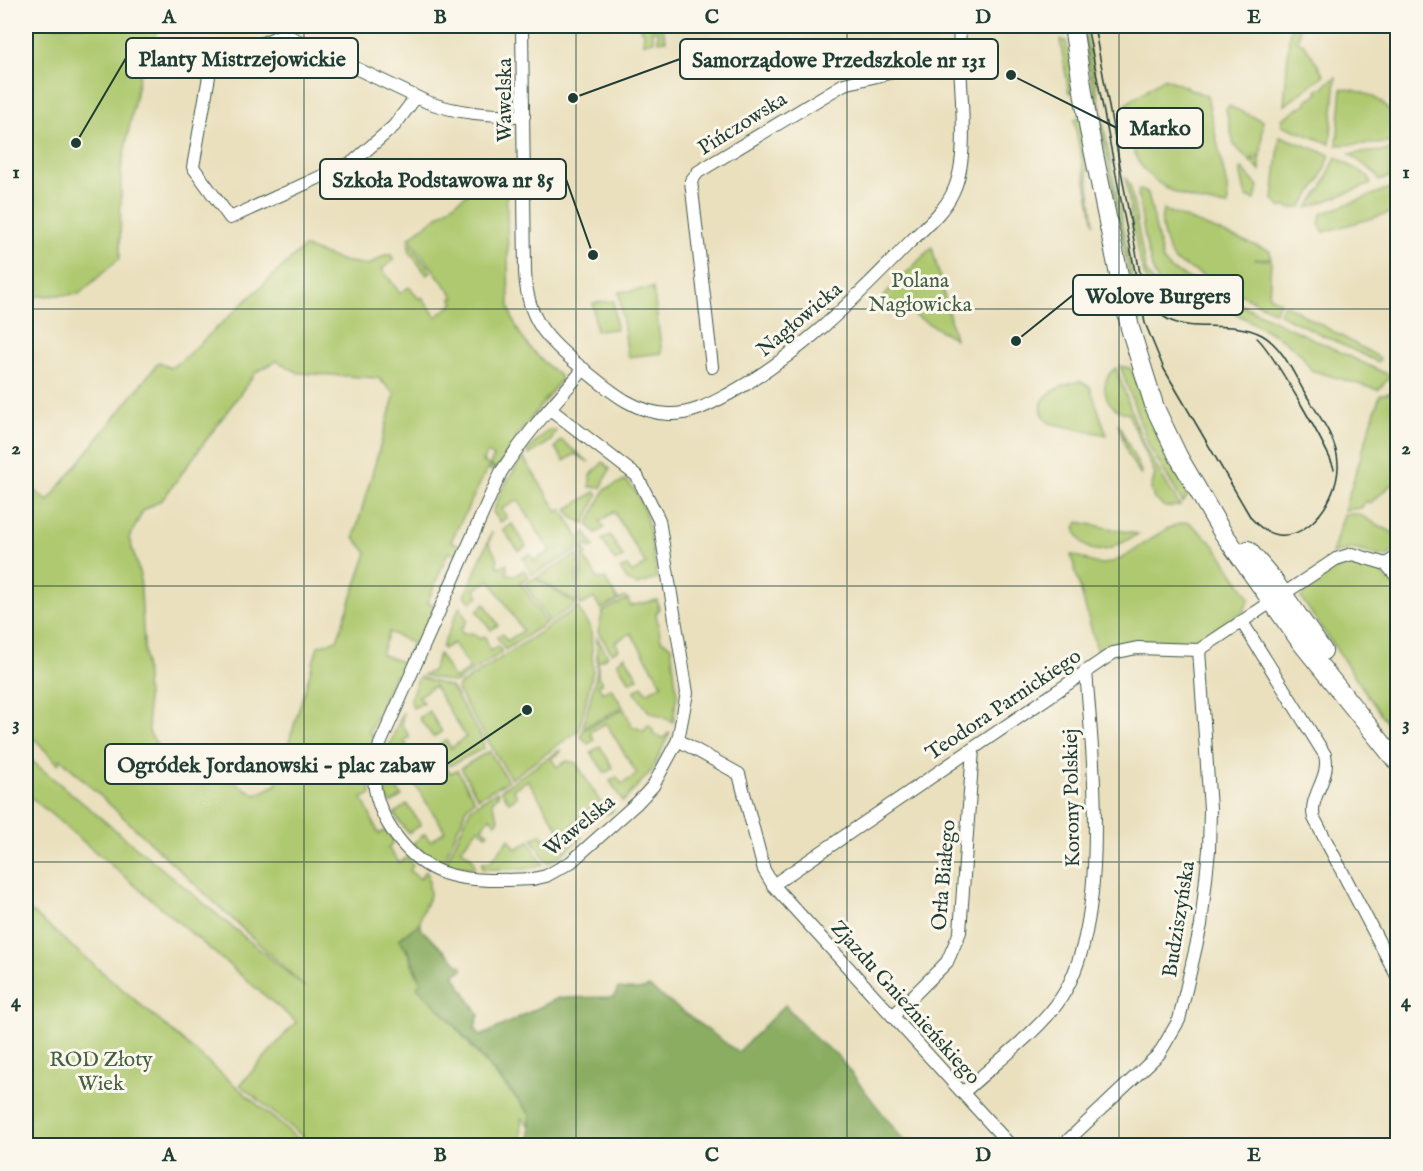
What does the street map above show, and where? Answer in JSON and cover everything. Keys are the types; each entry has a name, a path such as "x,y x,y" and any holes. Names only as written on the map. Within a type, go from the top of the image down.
{"street":[{"name":"Wawelska","path":"522,26 526,297 542,330 615,394"},
{"name":"Nagłowicka","path":"615,394 637,407 657,413 671,414 697,410 772,368 818,332 868,286 937,213 954,191 960,170 962,151 960,26"},
{"path":"1073,26 1089,130 1137,352 1154,406 1178,456 1221,530 1351,690 1394,758"},
{"path":"416,97 394,126 353,162 230,218 193,167 211,65 284,34 416,97 465,114 524,116"},
{"name":"Pińczowska","path":"712,367 691,181 704,168 844,84 959,56"},
{"name":"Wawelska","path":"550,409 638,476 653,503 659,520 685,675 685,713 678,740 653,786 572,862 546,876 515,880 452,876 429,867 404,846 382,810 375,787 375,765 380,744 501,471 550,409 584,369"},
{"path":"1199,650 1342,556 1362,555 1386,564 1398,578"},
{"path":"1386,564 1398,556"},
{"path":"1242,622 1325,755 1327,773 1311,808 1314,818 1398,978"},
{"name":"Teodora Parnickiego","path":"773,885 1086,671 1124,649 1199,650"},
{"name":"Budziszyńska","path":"1062,1146 1159,1054 1179,1020 1201,925 1209,850 1210,809 1199,650"},
{"name":"Korony Polskiej","path":"963,1093 1047,1016 1072,979 1079,957 1087,921 1095,842 1095,798 1086,671"},
{"name":"Zjazdu Gnieźnieńskiego","path":"678,740 739,774 764,870 773,885 1011,1146"},
{"name":"Orła Białego","path":"893,1016 942,968 960,932 973,749"}],"green space":[{"path":"26,26 160,26 141,67 121,170 120,258 79,294 26,297"},
{"path":"641,26 662,26 666,40 658,41 658,31 652,31 654,41 643,43 644,31 641,31"},
{"path":"1081,26 1084,26 1100,106 1096,106"},
{"path":"1290,26 1299,26 1299,36 1296,40 1305,45 1324,75 1284,106"},
{"path":"1060,40 1066,41 1075,90 1069,93"},
{"path":"1336,77 1330,144 1282,125 1282,119 1307,103 1306,100 1318,94 1317,91"},
{"path":"1164,78 1207,96 1227,187 1228,206 1189,198 1164,187 1144,170 1134,153 1126,104"},
{"path":"1342,88 1365,94 1383,104 1394,120 1397,143 1337,145"},
{"path":"1229,106 1263,121 1261,156 1256,155 1250,160 1260,158 1260,171 1234,145 1226,109"},
{"path":"1098,113 1101,113 1141,322 1138,323"},
{"path":"1081,116 1090,169 1087,171 1094,224 1074,119"},
{"path":"1280,136 1330,155 1319,182 1300,208 1288,208 1287,206 1281,208 1273,199"},
{"path":"1392,150 1394,175 1379,181 1376,174 1350,154"},
{"path":"1336,157 1369,177 1371,184 1307,208 1322,188"},
{"path":"1242,169 1258,186 1255,200 1246,197 1240,170"},
{"path":"506,171 509,307 517,328 528,346 560,376 560,381 517,436 515,444 497,469 490,464 494,457 488,453 482,461 496,470 495,472 488,469 486,472 451,541 461,546 457,555 448,552 427,603 435,605 419,640 414,644 403,678 394,675 369,733 377,738 371,756 362,757 360,782 369,784 371,795 362,798 379,834 387,830 394,841 388,848 399,862 407,858 413,865 410,871 420,879 425,871 428,874 430,895 420,923 400,939 417,975 461,1035 530,1114 530,1126 521,1118 522,1145 313,1145 240,1085 296,1022 26,793 26,756 306,988 61,759 58,764 26,730 26,484 48,501 159,362 170,368 182,360 304,247 343,261 369,265 385,255 391,255 394,260 382,269 400,293 409,287 419,299 422,297 436,317 454,303 451,298 455,298 409,238 491,176","holes":["277,361 299,373 378,378 395,394 354,537 367,553 337,640 318,646 276,785 256,795 182,751 160,750 149,732 140,575 129,538 143,511 163,499 256,372","389,632 412,643 404,663 381,654"]},
{"path":"1125,177 1130,185 1146,271 1167,304 1166,311 1148,283 1142,266 1133,229"},
{"path":"1393,187 1397,191 1397,211 1324,232 1319,225 1321,214"},
{"path":"1139,189 1148,193 1163,261 1172,270 1231,300 1227,308 1194,307 1190,301 1174,301 1164,292 1157,281 1148,252 1138,195"},
{"path":"1164,210 1270,251 1271,258 1254,259 1271,260 1269,296 1280,302 1275,312 1175,261 1164,236 1162,215"},
{"path":"408,241 431,272 427,275 410,253"},
{"name":"Polana Nagłowicka","path":"932,247 955,339 883,297"},
{"path":"653,288 662,353 628,357 619,292"},
{"path":"614,301 616,329 596,331 593,303"},
{"path":"1235,302 1391,376 1378,390 1311,370 1301,354 1282,339 1231,311"},
{"path":"1284,304 1380,359 1378,362 1279,314"},
{"path":"1120,366 1129,368 1134,374 1159,439 1187,492 1183,503 1149,446"},
{"path":"1116,368 1145,448 1180,506 1165,507 1154,499 1151,489 1155,474 1128,413 1114,407 1106,395 1106,380"},
{"path":"1080,381 1090,387 1107,435 1049,423 1043,414 1041,406 1049,394 1056,389"},
{"path":"1397,391 1397,480 1370,503 1366,501 1361,508 1344,510 1380,395"},
{"path":"1118,423 1142,473 1141,476 1128,455"},
{"path":"548,430 556,430 551,441 529,455 527,451"},
{"path":"561,440 589,462 575,454 564,461 555,448"},
{"path":"523,457 558,512 562,509 579,538 578,550 532,575 523,558 530,554 534,561 550,551 518,500 502,509 507,518 500,522 493,512 502,489"},
{"path":"603,462 610,469 601,488 590,487 590,476"},
{"path":"626,480 641,501 649,526 657,579 637,585 628,581 620,569 627,566 632,573 646,564 614,512 600,521 604,528 596,533 588,525 605,489"},
{"path":"595,492 598,494 585,523 573,518 567,509"},
{"path":"1344,514 1358,514 1397,535 1397,549 1386,557 1353,549 1332,554"},
{"path":"1078,522 1138,534 1111,548 1094,550 1080,540 1075,528"},
{"path":"1189,522 1214,545 1250,598 1243,612 1205,637 1189,643 1142,641 1097,650 1071,555 1098,564 1114,561 1124,557 1166,529"},
{"path":"512,524 526,546 519,551 503,530"},
{"path":"492,532 489,544 498,559 496,563 499,567 507,564 507,574 516,575 524,570 529,577 520,582 546,623 505,650 497,637 502,634 507,641 523,631 490,580 475,589 479,596 470,602 465,595"},
{"path":"585,532 594,546 591,549 588,545 583,548 587,555 584,557 598,579 605,579 618,600 626,597 601,609 594,598 581,605 579,603 583,535"},
{"path":"610,535 623,557 615,561 602,540"},
{"path":"578,554 576,602 536,578"},
{"path":"1351,563 1372,567 1388,579 1397,590 1397,738 1301,598 1315,581"},
{"path":"535,578 576,604 549,622 525,584"},
{"path":"628,599 630,606 657,600 659,609 656,614 661,640 671,646 677,694 673,722 648,711 634,691 642,686 647,693 662,684 631,633 615,642 619,649 612,653 598,632 603,611"},
{"path":"485,604 498,625 491,630 477,611"},
{"path":"460,606 467,621 460,630 463,634 472,633 480,639 485,636 490,651 498,646 502,652 455,683 423,675 432,671 439,654 454,679 470,669 454,643 443,649 442,647"},
{"path":"578,607 591,630 593,671 579,730 511,779 457,690 458,686"},
{"path":"597,638 608,656 598,662 598,676 602,683 598,685 603,693 611,688 623,707 583,728 597,672"},
{"path":"625,656 638,678 630,682 617,663"},
{"path":"419,677 451,687 482,738 484,748 449,766 438,745 446,740 451,748 466,737 434,686 419,696 423,703 413,708 410,699"},
{"path":"624,709 632,726 644,731 648,725 653,729 653,734 663,738 670,732 652,770 623,802 610,781 617,777 622,784 637,774 606,723 590,732 594,740 588,744 581,736 583,730"},
{"path":"429,711 442,732 433,737 419,718"},
{"path":"403,712 402,725 410,737 404,741 412,754 422,751 422,754 415,758 419,765 438,754 450,773 457,770 475,800 467,807 443,863 426,854 413,843 425,834 430,841 445,831 412,780 397,789 402,796 391,803 385,793 383,770"},
{"path":"600,746 613,768 605,773 591,753"},
{"path":"560,750 561,752 551,758 557,767 567,761 576,763 606,811 614,810 609,814 604,814 595,804 572,825 582,837 559,857 548,863 532,839 541,834 545,841 560,831 528,780 513,789 517,797 509,802 501,790"},
{"path":"489,751 508,781 478,798 461,768"},
{"path":"497,791 499,794 492,802 499,820 496,823 490,817 482,827 488,833 486,835 478,828 461,849 473,859 475,868 445,865 471,808"},
{"path":"407,804 421,825 408,833 394,814"},
{"path":"509,839 516,849 529,841 543,865 525,869 483,869 482,863 491,861"},
{"name":"ROD Złoty Wiek","path":"26,907 305,1145 26,1145"},
{"path":"420,923 422,930 462,967 462,970 454,975 479,1015 475,1028 481,1036 558,998 614,997 618,988 638,990 649,987 738,1052 785,1005 817,1040 837,1055 904,1141 915,1139 924,1145 530,1145 530,1114 454,1024 417,987 421,982 410,954 399,939"}],"tram line":[{"path":"1087,26 1145,323 1164,369 1251,518 1266,531 1281,535 1296,533 1322,512 1331,496 1338,463 1334,444 1326,426 1287,361 1269,340 1244,329 1174,322 1160,313 1148,298 1140,273 1094,26"},
{"path":"1257,338 1275,361 1299,401 1334,469"}],"place":[{"name":"Marko","path":"1011,75"},
{"name":"Samorządowe Przedszkole nr 131","path":"573,98"},
{"name":"Planty Mistrzejowickie","path":"76,143"},
{"name":"Szkoła Podstawowa nr 85","path":"593,255"},
{"name":"Wolove Burgers","path":"1016,341"},
{"name":"Ogródek Jordanowski - plac zabaw","path":"527,710"}]}
